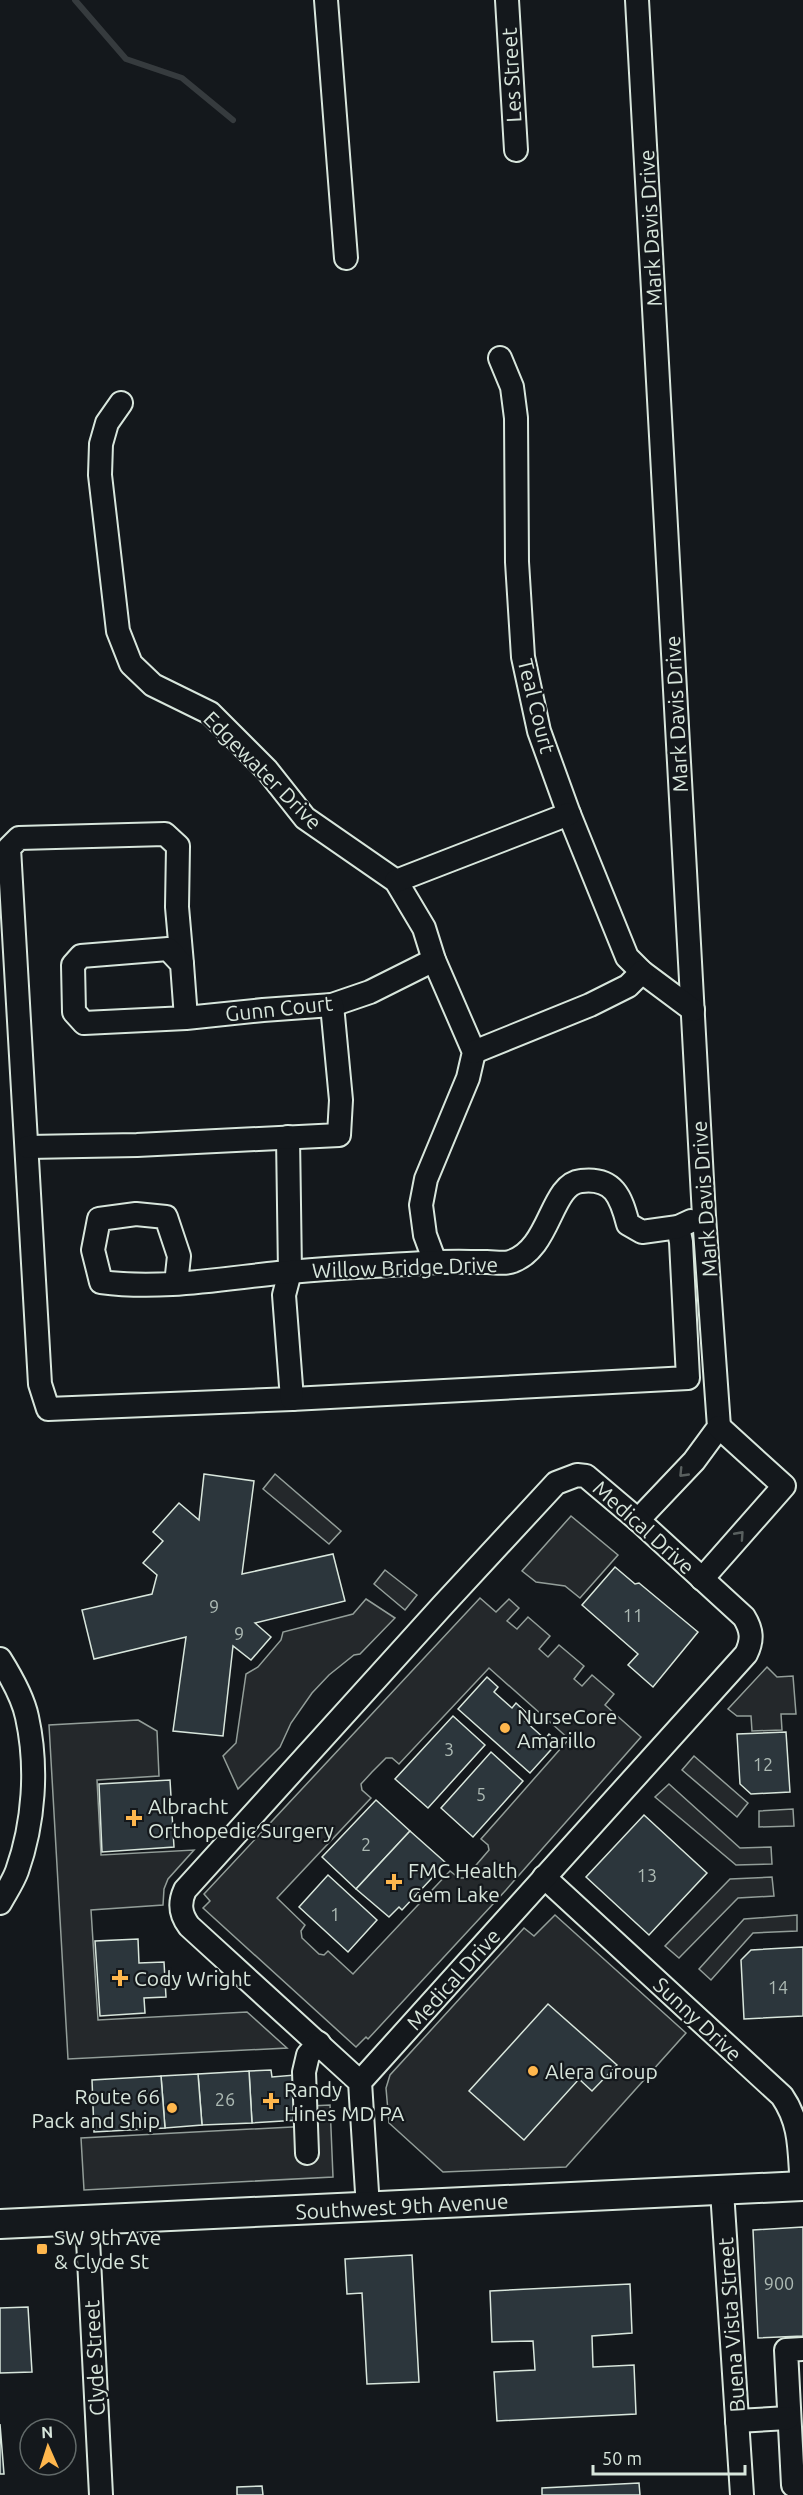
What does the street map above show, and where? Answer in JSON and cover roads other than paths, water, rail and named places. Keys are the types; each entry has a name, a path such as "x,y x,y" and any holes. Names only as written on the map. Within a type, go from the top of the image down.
{"main road":[{"name":"Southwest 9th Avenue","path":"0,2224 802,2186"}],"street":[{"path":"326,0 346,258"},
{"name":"Les Street","path":"507,0 516,150"},
{"name":"Mark Davis Drive","path":"637,0 704,1216 719,1427"},
{"name":"Teal Court","path":"500,358 512,387 516,418 517,562 523,657 539,731 569,814 627,957 642,972 693,1010"},
{"name":"Edgewater Drive","path":"121,403 107,423 101,444 100,475 118,631 131,664 153,685 210,713 267,770 305,818 396,881 424,928 434,960 474,1052"},
{"path":"396,881 569,814"},
{"path":"186,1018 177,907 178,846 165,834 19,838 9,848 40,1384 48,1409 292,1399 688,1378 681,1242 678,1227"},
{"name":"Gunn Court","path":"182,964 168,949 81,956 73,965 74,1012 84,1023 186,1018 332,1005 370,992 434,960"},
{"path":"435,1262 425,1235 421,1205 426,1179 468,1078 474,1052 590,1005 628,986 642,972"},
{"path":"28,1147 137,1145 339,1135 341,1100 332,1005"},
{"path":"288,1137 290,1272 284,1295 292,1399"},
{"name":"Willow Bridge Drive","path":"177,1284 290,1272 435,1262 509,1262 532,1251 562,1191 577,1181 594,1180 610,1185 622,1201 628,1224 642,1232 678,1227 704,1216"},
{"path":"638,1520 694,1461 719,1427 784,1486 702,1579"},
{"name":"Medical Drive","path":"577,1475 586,1476 638,1520 744,1617 749,1626 751,1643 746,1654 360,2082 189,1926 181,1910 181,1900 185,1890 556,1483 577,1475"},
{"path":"0,1659 9,1672 27,1715 32,1767 31,1820 17,1872 0,1903"},
{"name":"Sunny Drive","path":"544,1877 782,2096 797,2124 802,2186"},
{"path":"308,2154 304,2072 308,2055 319,2043"},
{"path":"360,2082 368,2208"},
{"name":"Buena Vista Street","path":"722,2191 742,2495"},
{"name":"Clyde Street","path":"87,2220 101,2495"},
{"path":"803,2349 786,2350 793,2485 803,2485"},
{"path":"737,2421 788,2418"}],"waterway":[{"path":"75,0 126,59 182,78 233,120"}],"place":[{"name":"NurseCore Amarillo","path":"505,1728"},
{"name":"Albracht Orthopedic Surgery","path":"134,1818"},
{"name":"FMC Health Gem Lake","path":"394,1882"},
{"name":"Cody Wright","path":"120,1978"},
{"name":"Alera Group","path":"533,2071"},
{"name":"Randy Hines MD PA","path":"271,2101"},
{"name":"Route 66 Pack and Ship","path":"172,2108"},
{"name":"SW 9th Ave & Clyde St","path":"42,2249"}]}
